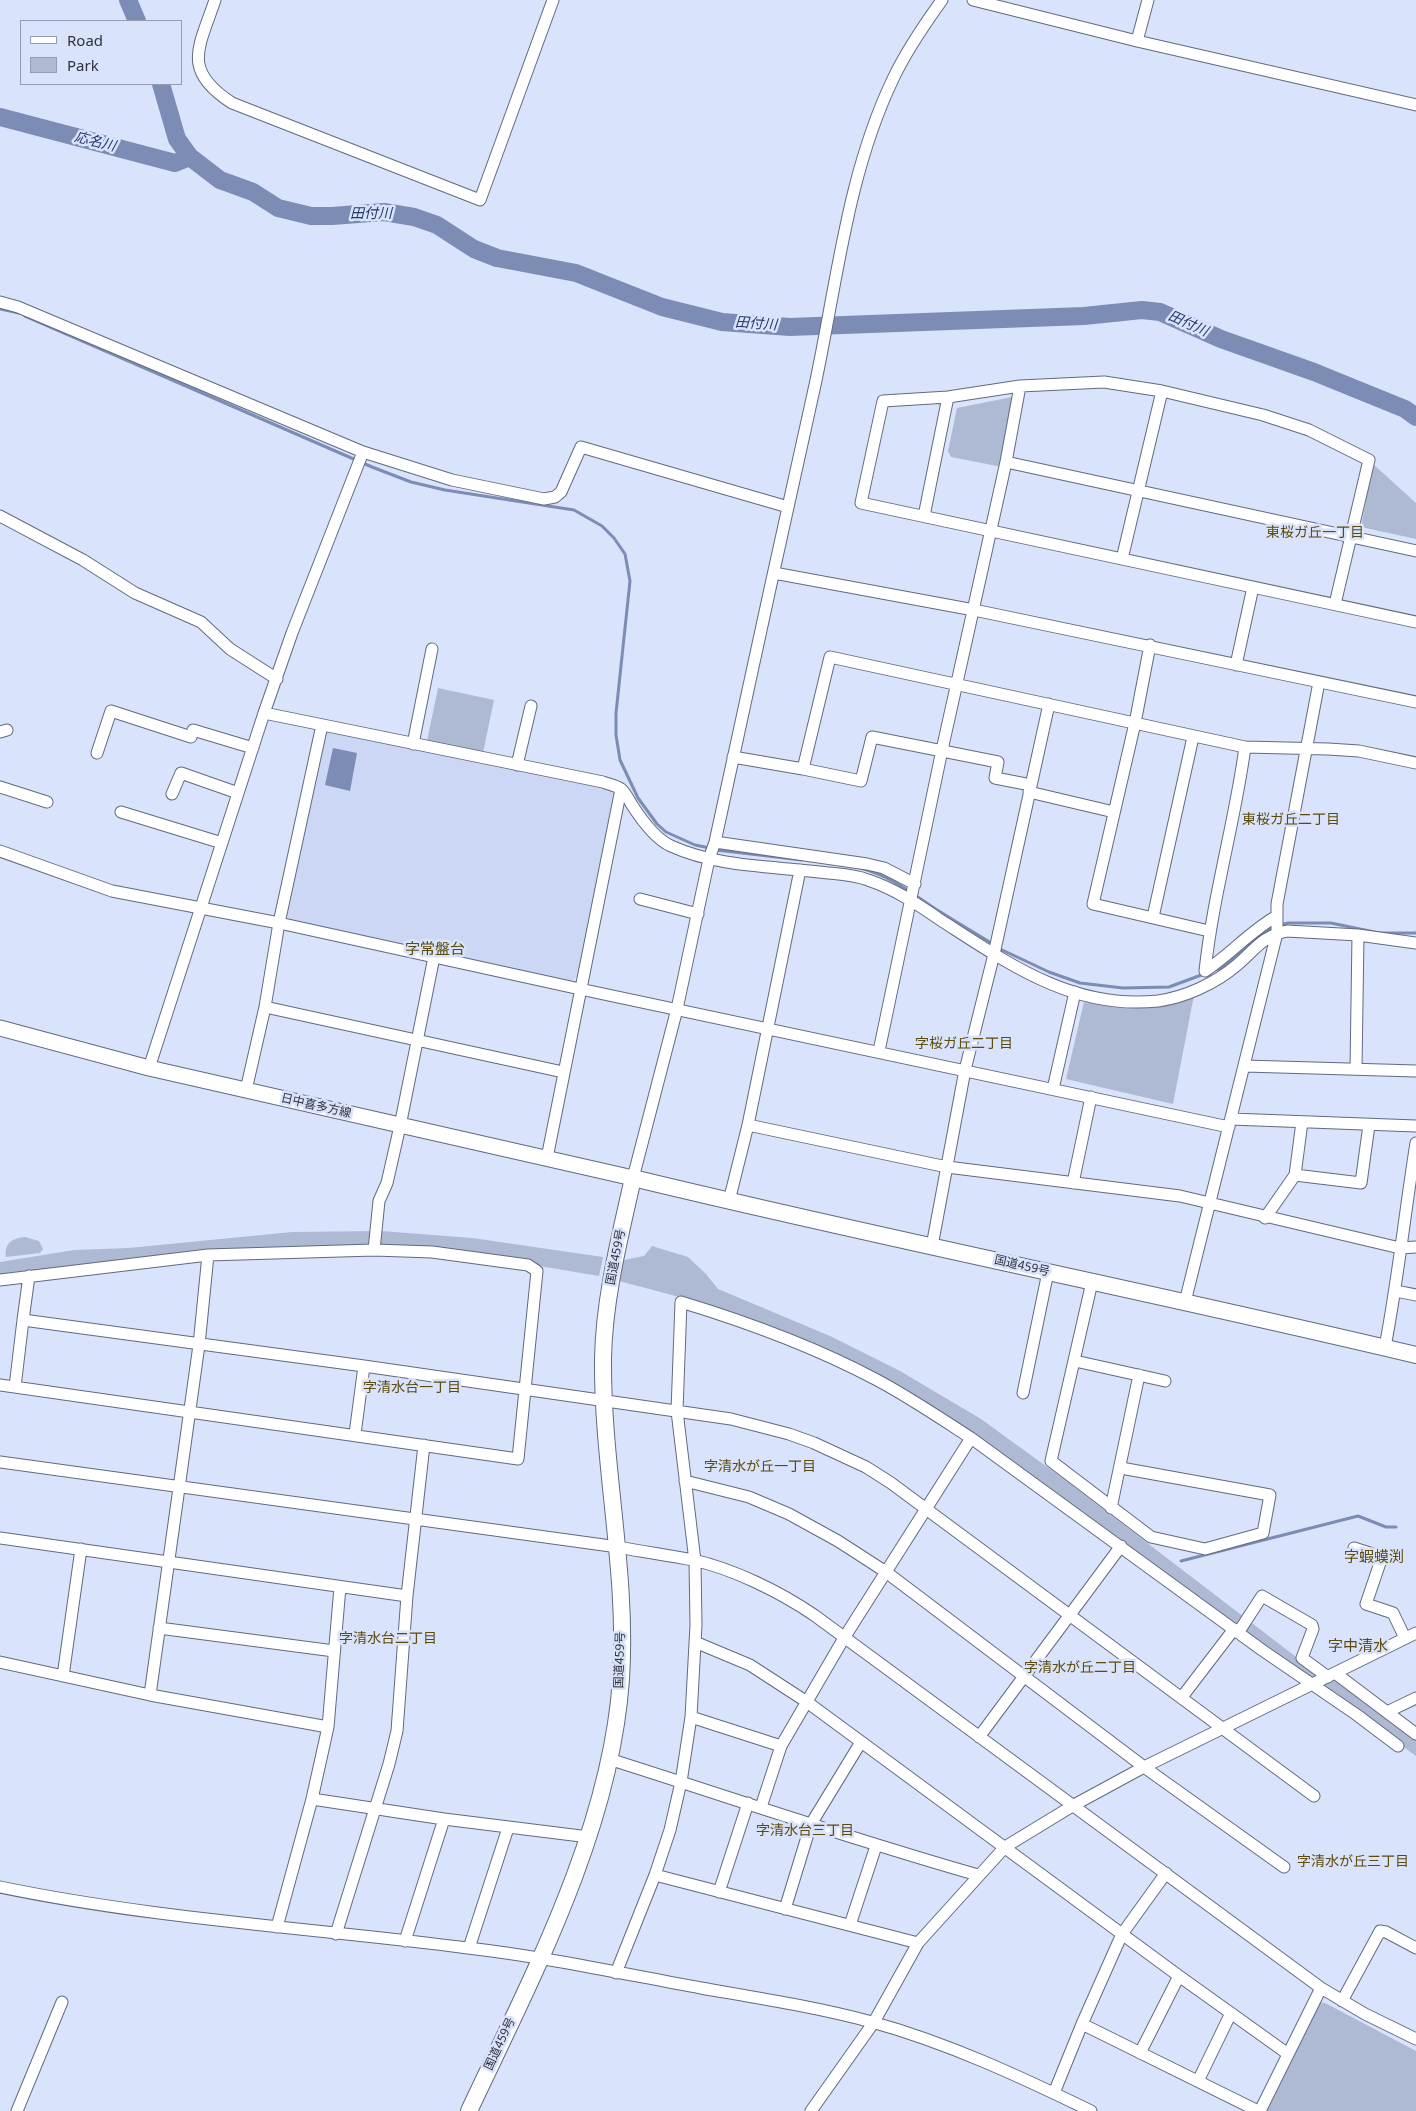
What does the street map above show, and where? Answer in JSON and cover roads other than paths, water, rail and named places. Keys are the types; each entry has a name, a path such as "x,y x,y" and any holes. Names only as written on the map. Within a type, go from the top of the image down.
{"highway":[{"name":"国道459号","path":"469,2111 540,1958 589,1837 609,1759 621,1680 622,1641 618,1547 604,1400 603,1358 612,1270 633,1178 1416,1355"}],"main road":[{"name":"日中喜多方線","path":"0,1028 149,1068 633,1178"}],"street":[{"path":"215,0 198,52 201,75 215,92 232,103 480,200 553,0"},
{"path":"633,1178 677,1009 715,842 816,380 853,195 875,120 905,55 942,0"},
{"path":"973,0 1137,41 1416,105"},
{"path":"1137,41 1148,0"},
{"path":"0,302 18,307 364,452 452,480 544,499 555,497 561,492 581,447 788,507"},
{"path":"1336,604 1350,536 1369,460 1309,430 1272,418 1162,391 1104,382 1020,386 948,397 883,401 861,503 1416,622"},
{"path":"879,1051 942,750 958,685 1006,462 1020,386"},
{"path":"1122,559 1162,391"},
{"path":"924,516 948,397"},
{"path":"149,1068 264,713 292,633 364,452"},
{"path":"1006,462 1416,551"},
{"path":"0,516 83,560 135,593 200,622 230,649 277,679"},
{"path":"774,573 1150,645 1236,665 1416,702"},
{"path":"1236,665 1252,588"},
{"path":"1150,645 1135,723 1093,904 1209,931"},
{"path":"413,744 432,649"},
{"path":"804,769 830,657 1245,747 1359,751 1416,763"},
{"path":"1185,1302 1277,933 1277,904 1319,682"},
{"path":"932,1246 966,1070 994,954 1049,704"},
{"path":"517,765 531,706"},
{"path":"97,753 112,711 190,737 193,730 253,748"},
{"path":"264,713 603,782 621,789 639,816 666,844 710,859 766,868 800,870 867,879 911,900 1016,969 1044,982 1105,1000 1158,1001 1185,994 1206,986 1237,965 1258,943 1277,933 1287,931 1358,935 1416,943"},
{"path":"246,1090 265,1007 280,923 322,725"},
{"path":"733,758 804,769 861,781 872,737 998,762 995,778 1114,812"},
{"path":"1153,917 1193,737"},
{"path":"1245,747 1240,787 1209,931 1205,970 1254,931 1277,916"},
{"path":"172,794 181,772 238,793"},
{"path":"0,787 47,802"},
{"path":"547,1158 621,789"},
{"path":"121,812 222,842"},
{"path":"715,842 867,864 884,868 915,884"},
{"path":"0,851 112,891 200,910 280,923 580,989 1091,1097 1230,1123 1302,1122 1416,1126"},
{"path":"729,1201 748,1125 800,870"},
{"path":"640,900 698,914"},
{"path":"1356,1069 1358,935"},
{"path":"374,1250 378,1228 379,1201 387,1183 400,1126 434,957"},
{"path":"1053,1088 1075,992"},
{"path":"265,1007 563,1072"},
{"path":"1245,1066 1416,1071"},
{"path":"1073,1182 1091,1097"},
{"path":"1265,1218 1295,1175 1302,1122"},
{"path":"748,1125 947,1167 1180,1196 1265,1218 1400,1248 1416,1247"},
{"path":"1295,1175 1361,1183 1369,1125"},
{"path":"1385,1348 1396,1290 1400,1248 1416,1143"},
{"path":"0,1280 208,1255 374,1250 442,1254 528,1266 537,1271 518,1459 355,1434 189,1413 0,1385"},
{"path":"150,1695 180,1488 208,1255"},
{"path":"1023,1392 1048,1272"},
{"path":"15,1387 29,1276"},
{"path":"1092,1282 1051,1461 1151,1537 1204,1548 1262,1533 1270,1496 1120,1468"},
{"path":"1396,1290 1416,1295"},
{"path":"616,1973 655,1875 670,1830 681,1782 691,1717 695,1642 695,1561 678,1411 682,1302 802,1346 877,1380 971,1438 1236,1631 1398,1746"},
{"path":"24,1320 678,1411 740,1422 789,1434 814,1443 866,1467 927,1508 1314,1796"},
{"path":"1075,1360 1165,1381"},
{"path":"355,1434 364,1366"},
{"path":"1111,1508 1139,1375"},
{"path":"761,1807 781,1746 844,1638 971,1438"},
{"path":"336,1934 397,1731 407,1596 424,1445"},
{"path":"0,1462 618,1547 695,1561 736,1575 778,1593 806,1610 1321,1988 1416,2040"},
{"path":"685,1482 749,1496 789,1514 838,1541 886,1572 1144,1767 1284,1868"},
{"path":"0,1538 407,1596"},
{"path":"979,1737 1121,1546"},
{"path":"1354,1548 1382,1557 1366,1604 1393,1613 1405,1638"},
{"path":"64,1676 81,1549"},
{"path":"277,1927 312,1799 328,1727 340,1587"},
{"path":"1182,1697 1262,1596 1312,1625 1313,1629 1302,1658 1387,1712 1416,1734"},
{"path":"159,1628 334,1651"},
{"path":"811,2111 874,2022 918,1943 1005,1847 1074,1805 1144,1767 1416,1633"},
{"path":"695,1642 750,1665 807,1702 1288,2054"},
{"path":"0,1662 150,1695 328,1727"},
{"path":"1387,1712 1416,1698"},
{"path":"691,1717 781,1746"},
{"path":"785,1909 811,1824 861,1742"},
{"path":"609,1759 876,1846 978,1875"},
{"path":"312,1799 508,1828 589,1837"},
{"path":"720,1892 748,1803"},
{"path":"405,1941 444,1819"},
{"path":"469,1948 508,1828"},
{"path":"850,1925 876,1846"},
{"path":"1054,2093 1122,1934 1166,1873"},
{"path":"655,1875 918,1943"},
{"path":"0,1887 52,1898 176,1916 469,1948 540,1958 823,2010 874,2022 927,2040 1054,2093 1091,2111"},
{"path":"1342,2001 1380,1931 1386,1932 1416,1948"},
{"path":"1140,2053 1179,1976"},
{"path":"1082,2024 1259,2111 1321,1988"},
{"path":"17,2111 62,2002"},
{"path":"1198,2082 1231,2013"}],"waterway":[{"name":"田付川","path":"128,0 137,20"},
{"name":"田付川","path":"161,85 177,139 190,157 220,180 253,192 278,208 311,216 384,212 414,217 437,225 474,249 497,258 576,273 662,307 722,322 790,327 1084,316 1142,310 1160,312 1221,339 1314,372 1405,409 1416,417"},
{"name":"応名川","path":"0,117 175,163 190,157"},
{"path":"0,309 19,313"},
{"path":"25,316 372,467 411,482 445,490 574,510 602,526 614,538 625,554 630,581 616,713 616,735 620,760 638,798 657,824 666,832 695,845 710,848"},
{"path":"716,850 802,860"},
{"path":"860,868 881,875 899,885 993,944"},
{"path":"1280,925 1288,923 1331,923 1379,933 1416,933"},
{"path":"1215,970 1222,968 1270,928 1274,927"},
{"path":"998,948 1049,972 1080,983 1123,988 1169,987 1204,974"},
{"path":"1181,1561 1358,1516 1386,1527 1396,1527"}],"district":[{"name":"東桜ガ丘一丁目","path":"1315,533"},
{"name":"東桜ガ丘二丁目","path":"1291,820"},
{"name":"字常盤台","path":"435,950"},
{"name":"字桜ガ丘二丁目","path":"964,1044"},
{"name":"字清水台一丁目","path":"412,1388"},
{"name":"字清水が丘一丁目","path":"760,1467"},
{"name":"字蝦蟆渕","path":"1374,1558"},
{"name":"字清水台二丁目","path":"388,1639"},
{"name":"字中清水","path":"1358,1647"},
{"name":"字清水が丘二丁目","path":"1080,1668"},
{"name":"字清水台三丁目","path":"805,1831"},
{"name":"字清水が丘三丁目","path":"1353,1862"}]}
